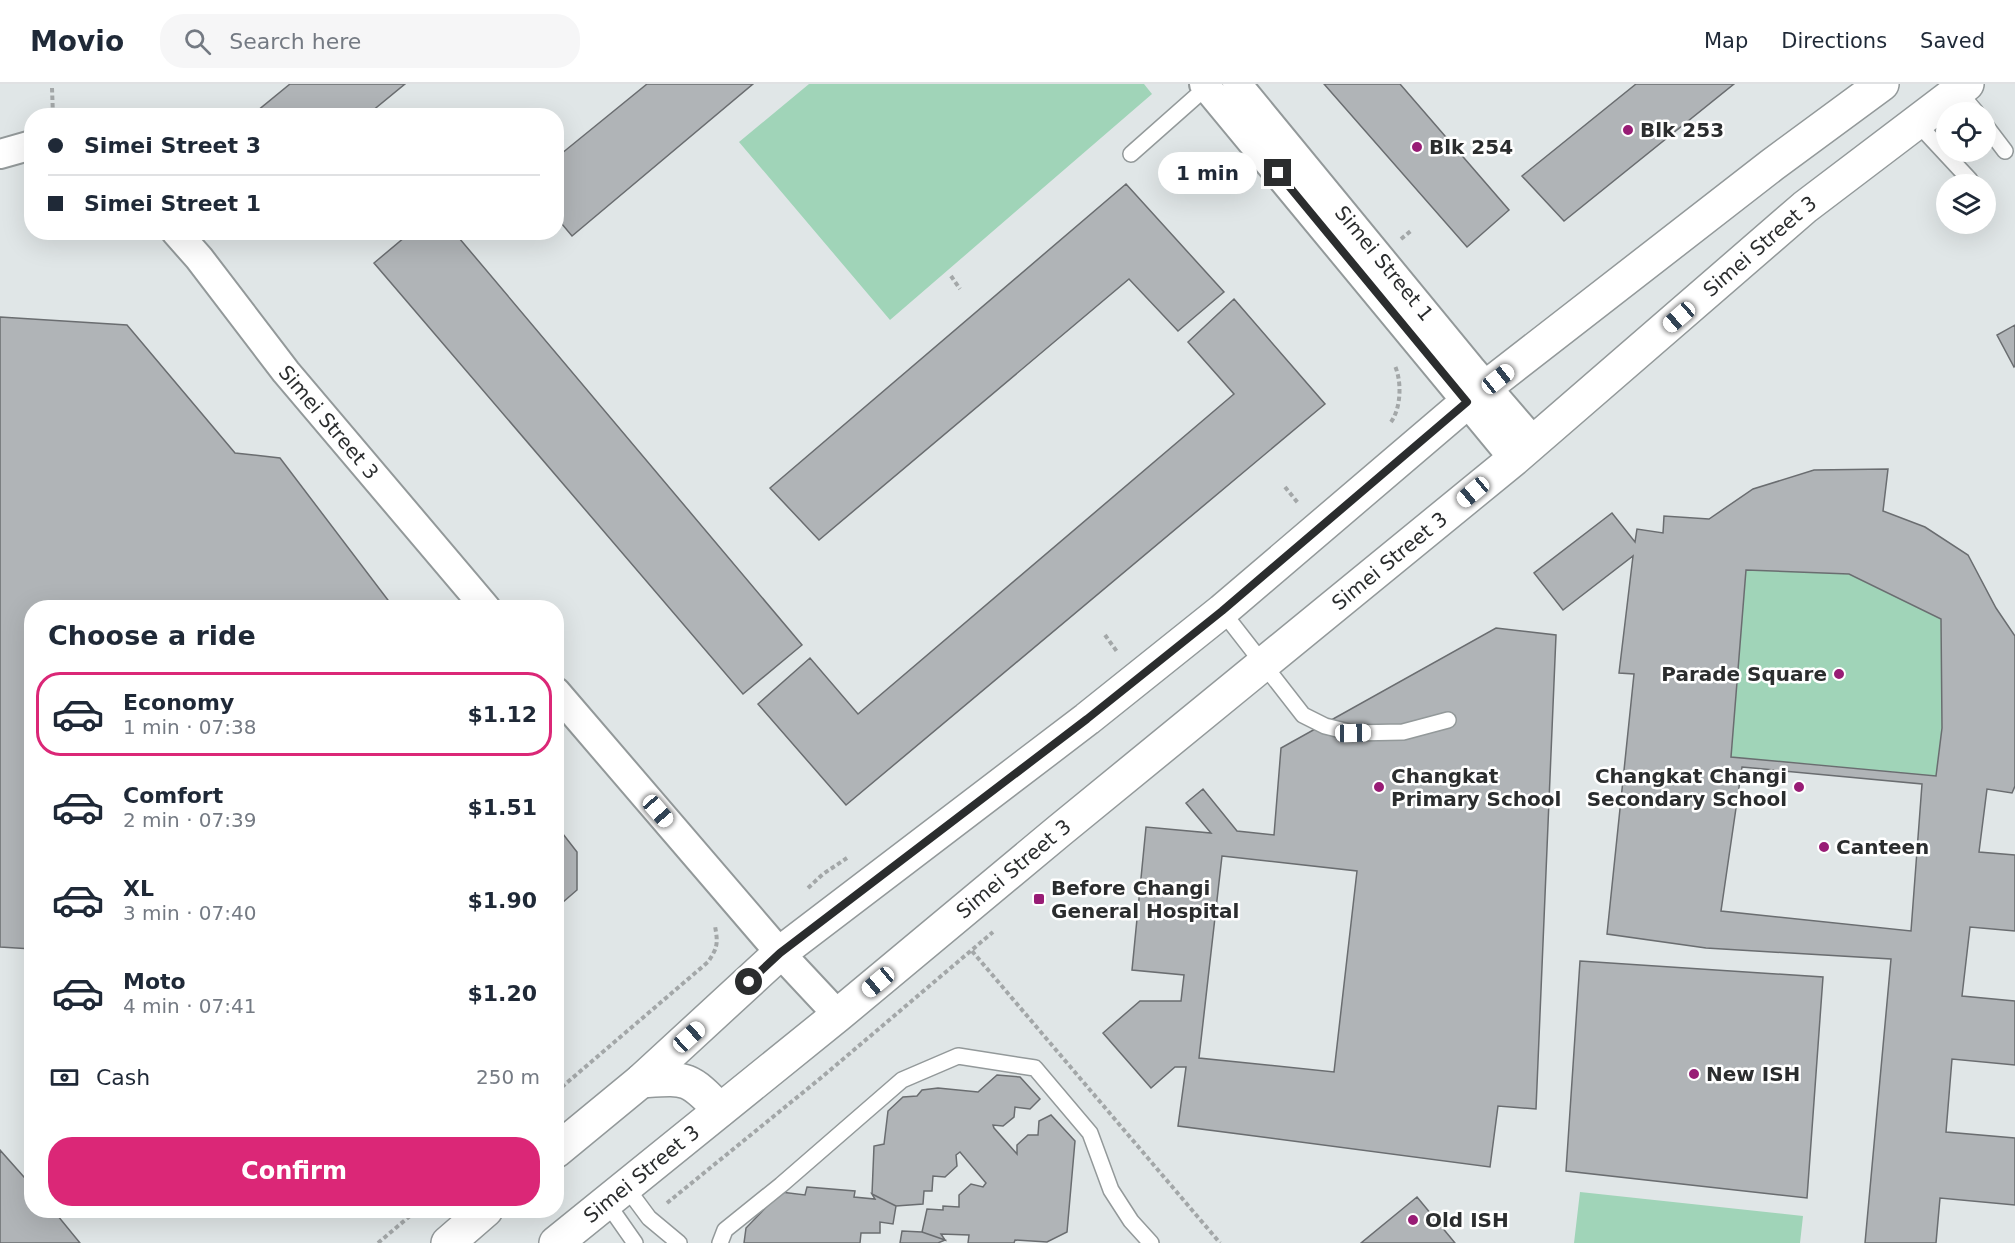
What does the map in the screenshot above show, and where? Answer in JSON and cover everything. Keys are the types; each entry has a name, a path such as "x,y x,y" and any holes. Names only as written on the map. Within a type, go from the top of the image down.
{"main road":[{"path":"564,1144 641,1081 780,953 1087,719 1222,611 1477,395 1772,165 1882,84"},
{"name":"Simei Street 3","path":"556,1243 838,1015 1524,450 1805,207 1916,122 1967,96"},
{"path":"641,1081 674,1079 690,1082 701,1089 720,1110"},
{"path":"448,1243 477,1218"}],"street":[{"name":"Simei Street 1","path":"1237,84 1471,369 1477,395"},
{"name":"Simei Street 1","path":"1207,85 1524,450"},
{"path":"0,154 24,147"},
{"name":"Simei Street 3","path":"183,240 286,372 479,600"},
{"path":"564,701 780,953 838,1015"}],"lane":[{"name":"Simei Street 1","path":"1131,154 1207,85"},
{"path":"1916,122 1964,174"},
{"path":"1996,139 2005,151"},
{"path":"1222,611 1303,715 1325,726 1353,733 1403,732 1448,720"},
{"path":"720,1243 725,1230 902,1080 958,1056 1035,1068 1090,1133 1111,1190 1131,1221 1151,1243"},
{"path":"617,1195 679,1243"},
{"path":"617,1195 635,1243"}],"path":[{"path":"52,88 52,108"},
{"path":"1404,237 1412,230"},
{"path":"951,276 960,289"},
{"path":"1388,425 1397,412"},
{"path":"1285,488 1298,504 1307,496"},
{"path":"1104,635 1118,653"},
{"path":"1109,659 1127,645"},
{"path":"805,890 852,854"},
{"path":"649,1218 996,929"},
{"path":"972,951 1220,1243"},
{"path":"564,1085 708,962"},
{"path":"378,1243 408,1218"}],"green space":[{"path":"809,84 1144,84 1152,94 890,320 739,142"},
{"name":"Parade Square","path":"1746,570 1849,574 1941,619 1942,728 1936,776 1731,757"},
{"path":"1580,1192 1803,1216 1800,1243 1574,1243"}],"building":[{"path":"290,84 405,84 376,108 261,108"},
{"path":"647,84 753,84 572,236 564,226 564,151"},
{"name":"Blk 254","path":"1324,84 1400,84 1509,210 1467,247"},
{"name":"Blk 253","path":"1636,84 1734,84 1564,221 1522,176"},
{"path":"1126,184 1224,292 1178,331 1129,279 819,540 770,488"},
{"path":"401,240 461,240 802,645 743,694 374,263"},
{"path":"1234,299 1325,404 846,805 758,704 810,658 858,714 1234,394 1188,342"},
{"path":"0,317 127,325 235,453 280,458 388,600 24,600 24,948 0,947"},
{"path":"2015,325 2015,366 2014,367 1997,335"},
{"path":"1888,469 1883,511 1925,527 1968,555 1996,608 2015,636 2015,786 2012,793 1987,789 1979,852 2015,855 2015,931 1970,927 1962,996 2015,1001 2015,1065 1952,1059 1946,1132 2015,1138 2015,1205 1940,1198 1936,1243 1865,1243 1891,959 1706,948 1607,934 1634,674 1619,673 1633,556 1563,610 1534,573 1612,513 1635,542 1637,529 1663,533 1664,516 1709,519 1753,489 1814,470","holes":["1746,570 1849,574 1941,619 1942,728 1936,776 1731,757"]},
{"path":"1496,628 1556,635 1536,1109 1498,1106 1490,1167 1178,1126 1186,1067 1175,1067 1151,1088 1103,1033 1140,1001 1181,1001 1184,975 1132,970 1146,827 1211,833 1186,803 1203,789 1237,831 1274,835 1281,748","holes":["1222,856 1357,871 1334,1072 1199,1058"]},
{"name":"Canteen","path":"1742,767 1922,784 1911,931 1721,911"},
{"path":"564,835 577,852 577,890 564,901"},
{"name":"New ISH","path":"1580,961 1823,977 1807,1198 1566,1171"},
{"path":"997,1075 1020,1077 1040,1099 1030,1109 1015,1107 1014,1117 1003,1126 993,1125 1017,1154 1017,1145 1028,1135 1038,1135 1039,1121 1051,1115 1075,1141 1067,1232 1047,1242 1015,1240 1014,1243 968,1243 969,1235 941,1234 945,1240 922,1232 927,1209 943,1210 943,1206 959,1207 959,1195 971,1184 983,1187 986,1183 960,1152 956,1155 957,1166 945,1177 933,1176 932,1191 924,1191 923,1204 896,1206 872,1194 874,1146 884,1144 888,1111 903,1097 917,1096 922,1090 938,1088 978,1092"},
{"path":"0,1150 24,1177 24,1218 60,1218 80,1243 0,1243"},
{"path":"807,1187 855,1191 854,1197 875,1199 872,1194 896,1206 893,1224 880,1222 880,1233 861,1233 860,1243 744,1243 746,1228 781,1192 805,1195"},
{"name":"Old ISH","path":"1417,1197 1455,1243 1361,1243"},
{"path":"902,1231 922,1232 945,1240 938,1243 900,1243"}],"place":[{"name":"Blk 253","path":"1628,130"},
{"name":"Blk 254","path":"1417,147"},
{"name":"Parade Square","path":"1839,674"},
{"name":"Changkat Primary School","path":"1379,787"},
{"name":"Changkat Changi Secondary School","path":"1799,787"},
{"name":"Canteen","path":"1824,847"},
{"name":"Before Changi General Hospital","path":"1039,899"},
{"name":"New ISH","path":"1694,1074"},
{"name":"Old ISH","path":"1413,1220"}],"route":[{"path":"749,982 780,953 1087,719 1222,611 1467,402 1278,173"}]}
